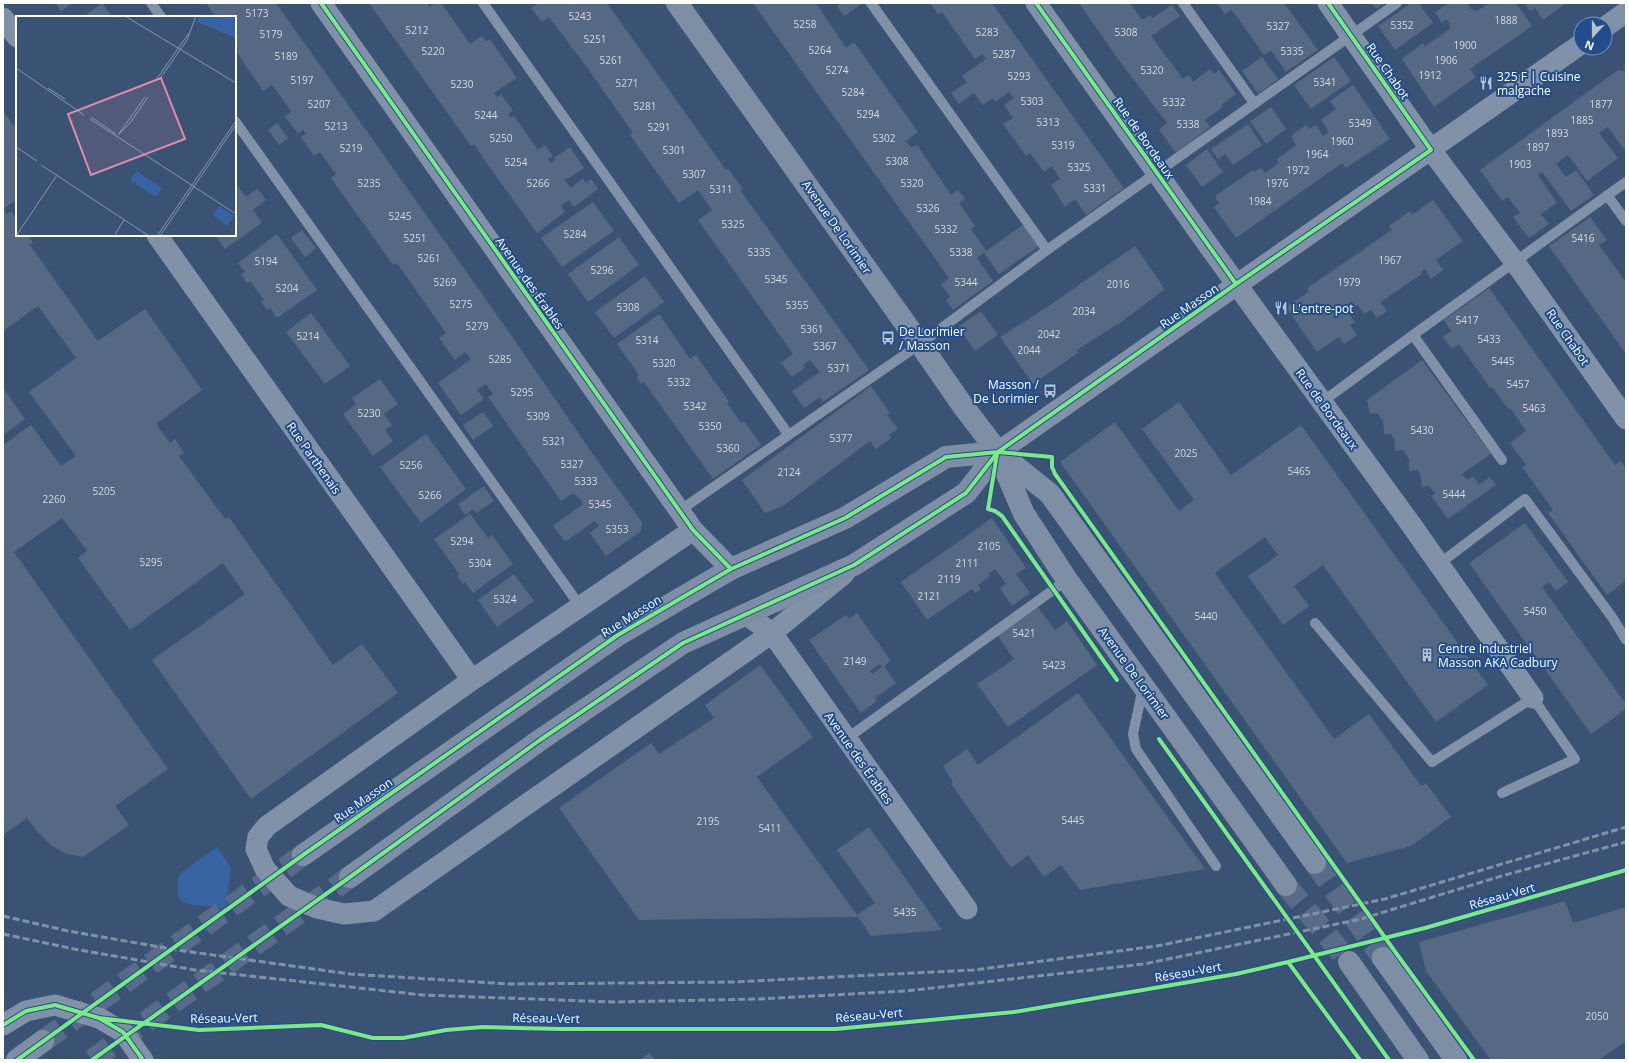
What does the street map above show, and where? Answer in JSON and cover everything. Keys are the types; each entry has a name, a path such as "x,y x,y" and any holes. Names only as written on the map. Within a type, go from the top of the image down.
{"main road":[{"name":"Avenue De Lorimier","path":"677,3 963,406 998,452 1050,494 1314,863"},
{"name":"Avenue De Lorimier","path":"998,452 1024,514 1068,580 1286,885"},
{"name":"Rue Masson","path":"350,877 540,740 683,642 854,565 966,493 998,452"},
{"name":"Rue Masson","path":"303,855 618,635 731,568 845,518 946,457 998,452"},
{"path":"1383,958 1456,1060"},
{"path":"1349,962 1418,1060"},
{"path":"17,1060 43,1041"}],"street":[{"name":"Avenue des Érables","path":"320,3 693,530 731,568"},
{"name":"Rue de Bordeaux","path":"1036,3 1236,284 1439,564 1533,698"},
{"name":"Rue Chabot","path":"1328,3 1431,150 1514,261 1626,419"},
{"path":"3,18 16,36"},
{"name":"Rue Masson","path":"998,452 1573,50"},
{"name":"Rue Parthenais","path":"158,236 472,680"},
{"name":"Rue Masson","path":"693,530 472,680 267,826 258,837 256,849 265,869 289,896 317,908 344,914 374,911 772,633 854,565"},
{"name":"Avenue des Érables","path":"745,614 772,633 967,909"},
{"path":"3,1024 26,1011 55,1005 99,1018 123,1032 143,1060"}],"lane":[{"path":"151,3 160,16"},
{"path":"483,3 788,434"},
{"path":"871,3 1047,250"},
{"path":"1183,3 1254,103"},
{"path":"679,510 920,344 1047,250 1157,174 1254,103 1397,3"},
{"path":"236,122 580,606"},
{"path":"1322,402 1413,334 1626,182"},
{"path":"1607,195 1626,221"},
{"path":"1413,334 1502,460"},
{"path":"1439,564 1525,499 1612,617 1626,640"},
{"path":"846,739 1068,580"},
{"path":"1315,623 1432,762 1533,698 1575,759 1502,793"},
{"path":"1143,685 1133,734 1136,749 1216,866"}],"shaded area":[{"path":"217,847 231,868 226,909 183,902 178,896 178,878 182,872"}],"building":[{"path":"56,3 73,3 61,11"},
{"path":"102,3 111,16 84,16"},
{"path":"206,3 276,3 642,522 641,531 606,556 590,533 599,526 595,521 565,542 553,526 583,504 580,499 576,495 572,494 561,501 488,397 493,394 486,384 477,390 484,399 461,415 438,383 471,359 465,352 455,360 439,338 446,333 397,263 393,265 331,178 336,174 320,152 314,156 301,137 306,134 303,130 298,134 285,116 291,112 289,108 272,85 263,91 236,51 236,16 214,16"},
{"path":"369,3 427,3 430,7 435,3 441,3 470,44 482,36 486,41 490,39 517,78 494,93 497,97 501,94 513,111 508,114 511,118 514,116 538,150 545,145 553,156 548,159 552,164 555,157 570,147 584,168 569,178 564,179 571,188 583,178 586,183 591,179 598,189 574,207 569,200 561,206 565,212 537,233 474,144 471,146"},
{"path":"539,3 607,3 726,170 728,169 743,189 740,190 869,370 823,402 820,397 804,408 792,391 820,372 810,360 803,365 805,368 792,377 781,363 793,354 698,220 712,210 698,190 679,203 630,135 633,133 586,66 549,17 542,22 531,8"},
{"path":"753,3 816,3 846,48 854,42 918,132 906,141 911,148 917,145 951,195 958,190 965,199 959,203 975,226 971,229 986,251 1024,224 1039,246 999,274 984,253 977,258 993,281 953,310 946,300 950,297 941,284 949,278"},
{"path":"841,3 863,3 844,16 837,6"},
{"path":"930,3 992,3 1124,188 1086,215 1075,199 1065,207 1051,185 1060,179 1052,166 1044,172 1030,153 1026,156 1003,124 1013,118 1004,105 1014,98 1009,92 995,102 992,98 983,105 974,93 959,104 951,93 967,82 962,76 986,59 982,54 975,59 942,12 938,14"},
{"path":"1079,3 1130,3 1142,20 1150,15 1153,18 1172,5 1180,16 1151,36 1183,79 1189,75 1193,82 1210,69 1214,74 1219,70 1236,94 1221,105 1223,107 1205,120 1210,127 1176,153 1159,130 1167,123 1118,59"},
{"path":"1217,3 1284,3 1318,50 1286,72 1271,50 1264,55 1232,10 1225,14"},
{"path":"1372,3 1385,3 1376,9"},
{"path":"1411,3 1419,3 1433,23 1395,50 1378,26"},
{"path":"1449,3 1470,3 1468,4 1471,9 1476,11 1487,5 1485,3 1516,3 1532,26 1470,69 1476,77 1434,107 1402,59 1423,43 1425,46 1450,29 1449,23 1446,19 1442,23 1435,12"},
{"path":"1524,3 1566,3 1543,20 1535,8 1530,11"},
{"path":"1262,57 1278,79 1258,94 1242,71"},
{"path":"1334,57 1351,81 1311,109 1294,85"},
{"path":"1618,70 1626,71 1626,152 1608,127 1599,133 1618,158 1587,181 1568,155 1556,164 1566,177 1576,170 1594,195 1571,211 1542,172 1538,175 1557,203 1541,214 1549,224 1529,238 1513,217 1520,213 1508,197 1502,201 1480,170"},
{"path":"1353,85 1390,139 1346,168 1342,163 1236,238 1214,207 1219,203 1215,196 1253,170 1254,172 1261,168 1265,173 1279,163 1277,159 1296,145 1291,136 1306,125 1309,129 1316,125 1323,136 1329,132 1321,120 1336,109 1330,101"},
{"path":"1271,107 1286,129 1266,144 1250,121"},
{"path":"3,111 16,129 16,201 3,209"},
{"path":"277,123 288,138 279,145 268,130"},
{"path":"1248,124 1262,145 1233,165 1225,154 1218,159 1211,149"},
{"path":"1207,149 1223,172 1202,187 1186,165"},
{"path":"236,183 246,197 258,189 266,200 253,210 262,223 225,249 216,236 236,236"},
{"path":"1433,200 1463,241 1436,260 1443,270 1431,279 1425,269 1421,272 1423,273 1381,302 1387,311 1377,318 1371,310 1364,314 1358,305 1352,308 1349,304 1344,307 1355,322 1350,325 1357,335 1344,344 1339,337 1317,352 1286,307 1309,292 1307,288 1392,230 1389,226 1410,211 1413,214"},
{"path":"593,202 614,231 562,267 541,238"},
{"path":"3,209 7,214 11,211 16,218 16,236 29,236 33,243 30,245 98,341 145,309 202,390 156,424 170,443 175,439 184,453 179,456 225,519 229,517 333,665 362,644 398,693 251,799 152,660 245,594 223,563 130,630 78,558 87,551 62,518 14,552 168,769 115,806 129,825 83,857 67,854 52,846 27,818 3,835 3,445 31,425 61,466 76,456 29,392 76,358 38,306 3,331"},
{"path":"1590,217 1607,240 1599,245 1626,282 1626,354 1549,246"},
{"path":"302,230 316,248 305,257 291,238"},
{"path":"277,234 317,290 277,318 270,308 267,310 261,302 264,300 250,281 247,283 241,274 245,272 238,263"},
{"path":"619,237 639,265 588,302 568,274"},
{"path":"1135,246 1165,289 1124,320 1077,350 1079,352 1033,384 1000,337 1047,307"},
{"path":"645,276 664,302 614,338 595,312"},
{"path":"1489,288 1615,465 1621,461 1626,469 1626,584 1624,582 1607,595 1548,513 1553,510 1522,467 1526,465 1510,443 1526,431 1510,408 1508,409 1493,388 1490,388 1459,344 1452,349 1443,337 1451,331 1444,320"},
{"path":"981,311 998,335 975,351 958,327"},
{"path":"311,313 350,366 325,384 286,332"},
{"path":"659,314 690,359 696,355 729,402 727,403 741,423 744,421 761,445 713,479 644,382 641,384 636,377 639,375 617,344"},
{"path":"1422,360 1491,454 1462,474 1467,480 1473,476 1479,485 1490,477 1496,485 1448,519 1431,496 1435,493 1429,486 1422,487 1420,473 1417,470 1409,471 1409,459 1403,450 1395,451 1394,439 1391,434 1384,434 1383,421 1377,413 1370,414 1367,400"},
{"path":"380,379 398,404 384,414 392,425 385,430 393,441 373,456 343,414 356,404 352,398"},
{"path":"871,386 890,413 887,415 898,429 889,435 891,438 876,449 870,441 783,506 765,513 742,480"},
{"path":"3,388 25,419 3,435"},
{"name":"Centre Industriel Masson AKA Cadbury","path":"1179,402 1231,475 1301,425 1488,685 1436,722 1323,565 1294,586 1309,606 1283,625 1248,576 1278,555 1265,537 1215,573 1334,739 1369,714 1421,786 1426,783 1451,817 1411,846 1347,863 1060,462 1115,422 1179,511 1194,500 1142,429"},
{"path":"483,412 493,426 473,440 463,425"},
{"path":"426,434 466,489 421,523 380,467"},
{"path":"484,486 494,501 476,513 473,509 465,515 458,504"},
{"path":"470,514 488,538 492,535 513,564 473,593 465,582 463,584 457,576 459,574 434,539"},
{"path":"992,518 1026,568 1016,574 1030,593 1012,606 1000,588 1006,584 995,569 988,574 990,576 978,585 981,589 975,593 972,589 927,620 901,582"},
{"path":"1525,523 1568,582 1556,591 1549,582 1542,587 1626,704 1626,709 1591,734 1469,563"},
{"path":"514,574 534,601 497,627 478,600"},
{"path":"1037,606 1055,630 1067,621 1097,665 1008,727 977,684 1014,659 997,635"},
{"path":"857,613 891,661 884,666 896,683 875,698 877,701 861,713 809,640 846,615 849,619","holes":["880,664 882,667 872,674 870,671"]},
{"path":"760,665 813,737 757,777 857,915 875,903 837,850 869,827 942,930 871,936 858,917 639,920 559,808 651,743 659,754 714,718 705,705"},
{"path":"1078,693 1205,869 1080,890 1061,865 1044,877 1028,855 1011,868 951,784 953,782 943,766 967,749 978,765"},
{"path":"1565,901 1573,923 1626,907 1626,1041 1599,1060 1491,1060 1426,971 1419,942"},
{"path":"650,1053 655,1060 640,1060"}],"tunnel":[{"path":"43,1041 303,855"},
{"path":"1315,863 1383,958"},
{"path":"92,1060 350,877"},
{"path":"1286,885 1349,962"}],"railway":[{"path":"3,916 68,931 177,950 350,974 509,984 734,982 974,970 1157,946 1385,899 1626,827"},
{"path":"3,934 74,949 195,970 423,995 615,1002 759,999 906,991 1144,964 1361,919 1505,875 1626,842"}],"cycle path":[{"path":"321,3 693,530 731,569"},
{"path":"1036,3 1236,284"},
{"path":"92,1060 540,740 683,643 854,565 966,493 998,452 1236,284 1431,150 1328,3"},
{"path":"17,1060 303,855 618,635 731,569 845,518 946,457 998,452 1052,457 1052,467 1055,474 1396,953 1474,1060"},
{"path":"997,454 988,509 995,511 1002,516 1117,680"},
{"path":"1159,739 1389,1060"},
{"name":"Réseau-Vert","path":"99,1018 199,1030 321,1025 373,1038 403,1038 446,1030 483,1027 562,1029 836,1029 1014,1012 1236,974 1288,962 1425,928 1626,870"},
{"path":"1288,962 1360,1060"},
{"path":"3,1025 26,1011 55,1005 99,1018 123,1032 143,1060"}],"place":[{"name":"325 F | Cuisine malgache","path":"1486,83"},
{"name":"L'entre-pot","path":"1281,308"},
{"name":"De Lorimier / Masson","path":"888,338"},
{"name":"Masson / De Lorimier","path":"1050,391"},
{"name":"Centre Industriel Masson AKA Cadbury","path":"1427,655"}]}
